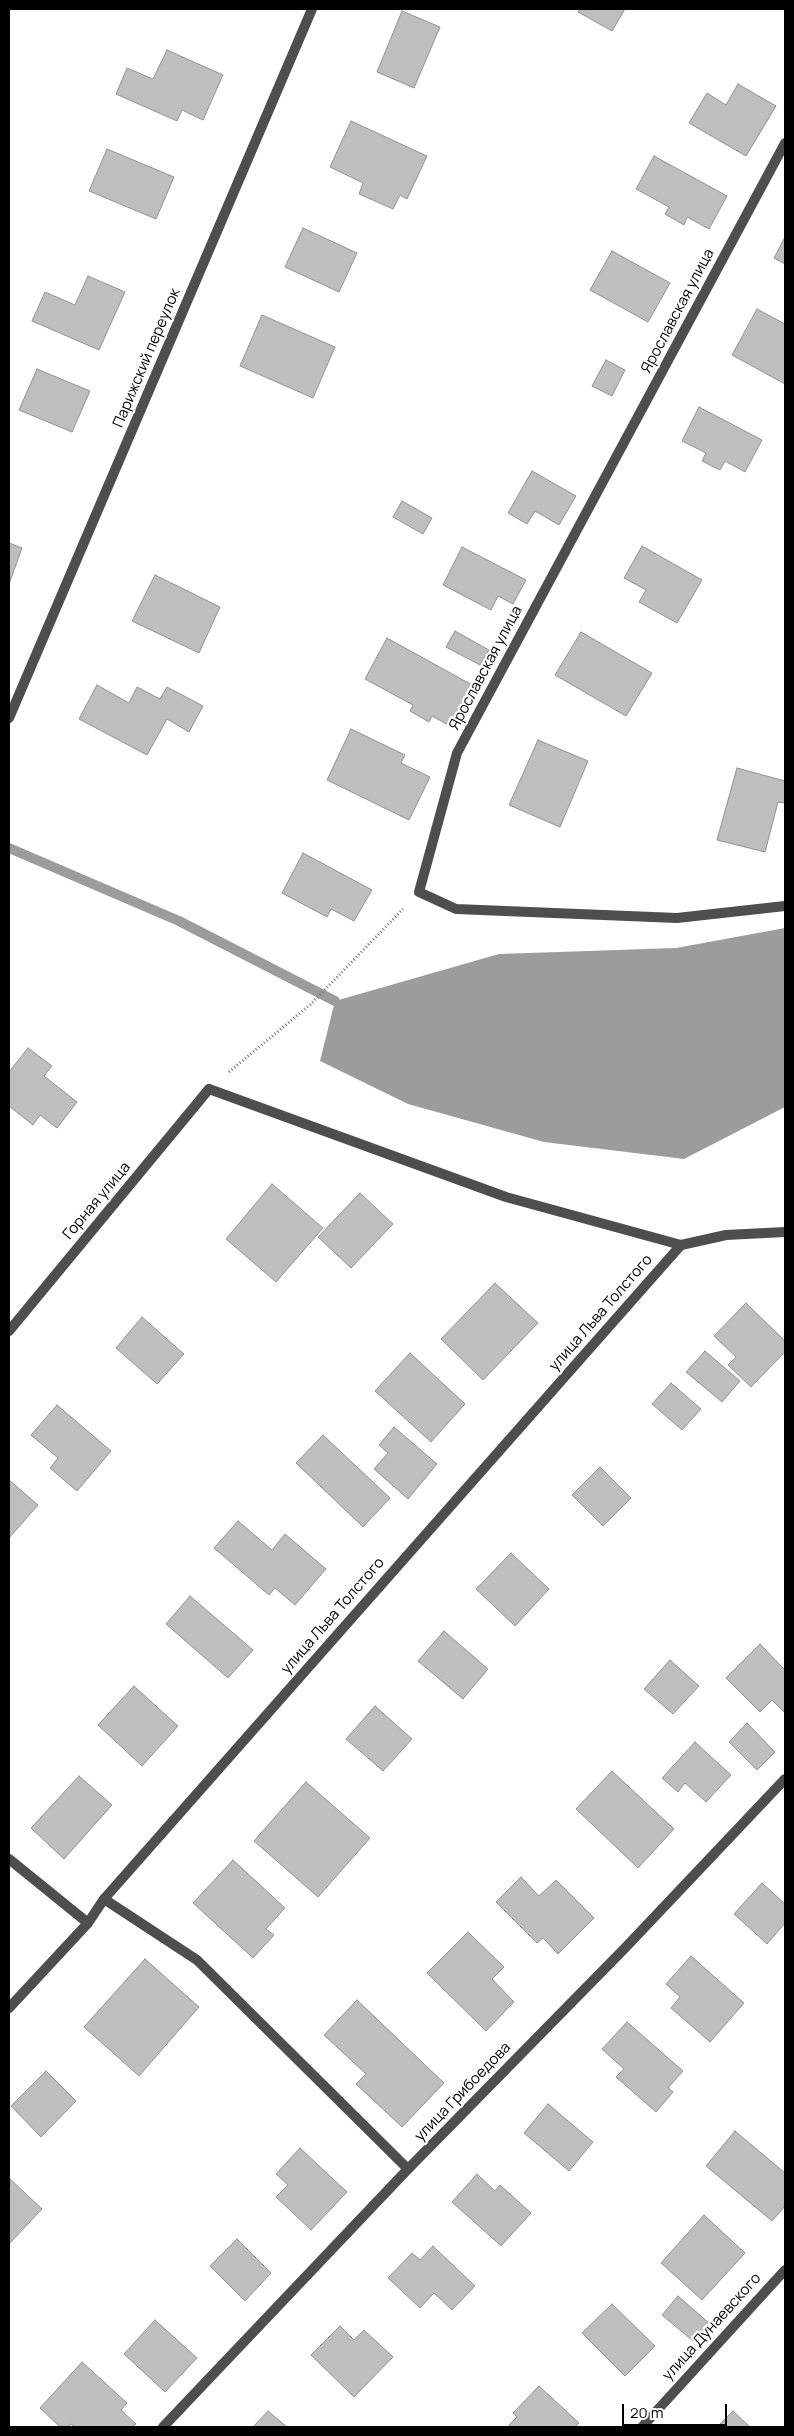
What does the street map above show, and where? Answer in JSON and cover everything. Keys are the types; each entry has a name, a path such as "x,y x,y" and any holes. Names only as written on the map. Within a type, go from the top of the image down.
{"street":[{"name":"Парижский переулок","path":"9,718 312,9"},
{"name":"Ярославская улица","path":"419,892 457,753 785,143"},
{"path":"419,892 456,910 677,918 785,906"},
{"path":"209,1089 506,1197 681,1245 726,1235 785,1232"},
{"name":"Горная улица","path":"9,1331 209,1089"},
{"name":"улица Льва Толстого","path":"9,2008 88,1923 104,1899 681,1245"},
{"name":"улица Грибоедова","path":"162,2427 408,2169 618,1956 785,1779"},
{"path":"9,1859 88,1923"},
{"path":"104,1899 197,1960 408,2169"},
{"name":"улица Дунаевского","path":"642,2427 785,2270"}],"path":[{"path":"209,1089 311,1004 419,892"}],"shaded area":[{"path":"785,928 785,1107 684,1159 544,1142 408,1104 320,1061 335,1001 499,954 676,948"}],"building":[{"path":"580,9 625,9 612,31 578,12"},
{"path":"402,11 440,27 414,88 377,72"},
{"path":"167,50 223,75 203,120 182,110 177,121 116,94 127,68 153,79"},
{"path":"738,84 776,106 746,156 689,123 707,93 726,105"},
{"path":"351,121 427,156 407,199 400,195 393,209 359,194 363,183 330,167"},
{"path":"107,149 174,177 156,219 89,191"},
{"path":"654,156 727,196 709,229 687,217 684,225 665,214 669,207 636,189"},
{"path":"303,228 357,253 339,292 285,267"},
{"path":"785,237 785,264 774,258"},
{"path":"612,251 670,283 648,322 590,290"},
{"path":"88,276 125,292 99,350 32,321 45,292 75,305"},
{"path":"757,309 785,324 785,384 732,355"},
{"path":"262,315 335,347 313,398 240,366"},
{"path":"606,360 625,370 612,396 592,386"},
{"path":"37,369 90,391 72,432 19,410"},
{"path":"699,407 762,440 745,472 725,461 720,470 702,461 706,453 682,441"},
{"path":"532,471 576,496 559,525 535,511 527,524 508,513"},
{"path":"402,501 432,518 423,534 393,517"},
{"path":"9,543 22,548 9,584"},
{"path":"642,546 702,580 677,623 639,602 646,590 624,578"},
{"path":"462,547 526,580 513,604 498,596 491,610 443,585"},
{"path":"155,575 220,607 199,653 132,621"},
{"path":"455,631 489,650 480,665 446,647"},
{"path":"581,632 652,673 626,716 555,675"},
{"path":"387,638 474,686 452,727 432,716 429,722 410,711 413,705 365,679"},
{"path":"97,685 129,703 137,687 160,699 167,687 203,706 189,732 167,719 147,755 79,719"},
{"path":"351,729 405,755 401,763 430,777 409,820 327,780"},
{"path":"538,740 588,761 560,827 509,805"},
{"path":"737,768 785,781 785,803 778,802 765,852 717,840"},
{"path":"303,853 372,890 354,921 331,909 327,917 282,893"},
{"path":"28,1048 52,1066 44,1076 77,1102 57,1128 40,1115 33,1125 9,1106 9,1072"},
{"path":"272,1184 323,1228 276,1282 226,1239"},
{"path":"360,1193 393,1224 351,1268 318,1237"},
{"path":"495,1283 538,1323 483,1380 441,1339"},
{"path":"746,1303 785,1341 785,1352 751,1387 728,1365 736,1357 714,1336"},
{"path":"142,1317 184,1354 157,1384 116,1348"},
{"path":"705,1351 740,1381 722,1402 686,1372"},
{"path":"410,1353 465,1404 431,1442 375,1391"},
{"path":"671,1383 701,1409 682,1430 652,1404"},
{"path":"57,1405 111,1451 77,1491 50,1468 58,1458 31,1435"},
{"path":"394,1427 437,1464 408,1499 374,1469 388,1453 379,1445"},
{"path":"323,1435 390,1498 363,1527 296,1463"},
{"path":"600,1467 631,1498 603,1526 572,1495"},
{"path":"9,1480 38,1505 9,1538"},
{"path":"238,1521 272,1550 285,1534 326,1569 295,1605 275,1588 269,1595 214,1548"},
{"path":"511,1553 549,1589 515,1626 476,1589"},
{"path":"190,1596 253,1650 228,1678 166,1624"},
{"path":"444,1631 488,1669 463,1699 418,1661"},
{"path":"760,1644 785,1670 785,1713 772,1700 760,1712 726,1678"},
{"path":"670,1660 699,1686 673,1714 644,1689"},
{"path":"134,1686 178,1726 142,1766 98,1725"},
{"path":"375,1706 412,1739 383,1771 346,1739"},
{"path":"747,1723 775,1752 757,1770 729,1742"},
{"path":"695,1742 731,1775 706,1802 685,1783 678,1792 662,1778"},
{"path":"612,1771 674,1829 638,1868 576,1809"},
{"path":"79,1776 112,1805 64,1859 31,1828"},
{"path":"306,1782 370,1838 318,1897 254,1841"},
{"path":"233,1860 285,1908 266,1929 274,1935 253,1958 193,1903"},
{"path":"521,1877 539,1896 556,1880 594,1918 558,1954 543,1938 537,1943 496,1902"},
{"path":"762,1883 785,1904 785,1923 767,1944 734,1914"},
{"path":"468,1932 504,1967 492,1979 514,2002 486,2031 427,1973"},
{"path":"691,1956 744,2003 710,2042 671,2008 680,1997 666,1984"},
{"path":"145,1959 199,2007 139,2076 84,2027"},
{"path":"357,2000 444,2083 402,2127 356,2084 366,2074 324,2035"},
{"path":"627,2022 683,2071 668,2088 673,2092 656,2112 616,2077 624,2069 602,2049"},
{"path":"46,2071 76,2101 41,2137 11,2106"},
{"path":"548,2104 593,2142 569,2171 524,2133"},
{"path":"735,2131 785,2173 785,2206 772,2221 706,2166"},
{"path":"300,2148 347,2192 311,2230 276,2197 288,2185 276,2174"},
{"path":"477,2174 495,2191 500,2185 531,2213 501,2246 452,2202"},
{"path":"9,2178 42,2209 9,2244"},
{"path":"704,2215 745,2253 702,2300 661,2263"},
{"path":"237,2239 271,2273 245,2301 210,2266"},
{"path":"433,2246 475,2286 452,2310 434,2293 420,2308 388,2278 412,2253 420,2260"},
{"path":"678,2296 709,2323 693,2341 662,2315"},
{"path":"612,2304 655,2346 625,2376 582,2333"},
{"path":"155,2320 197,2358 165,2392 124,2354"},
{"path":"340,2326 354,2340 364,2330 393,2357 354,2397 311,2355"},
{"path":"82,2362 127,2403 121,2410 136,2424 132,2427 75,2427 71,2424 67,2427 60,2427 40,2408"},
{"path":"539,2386 579,2423 575,2427 512,2427 509,2425 517,2417 513,2413"},
{"path":"268,2411 287,2427 253,2427"},
{"path":"733,2411 750,2427 717,2427"}],"waterway":[{"path":"9,848 179,921 335,1001"}]}
